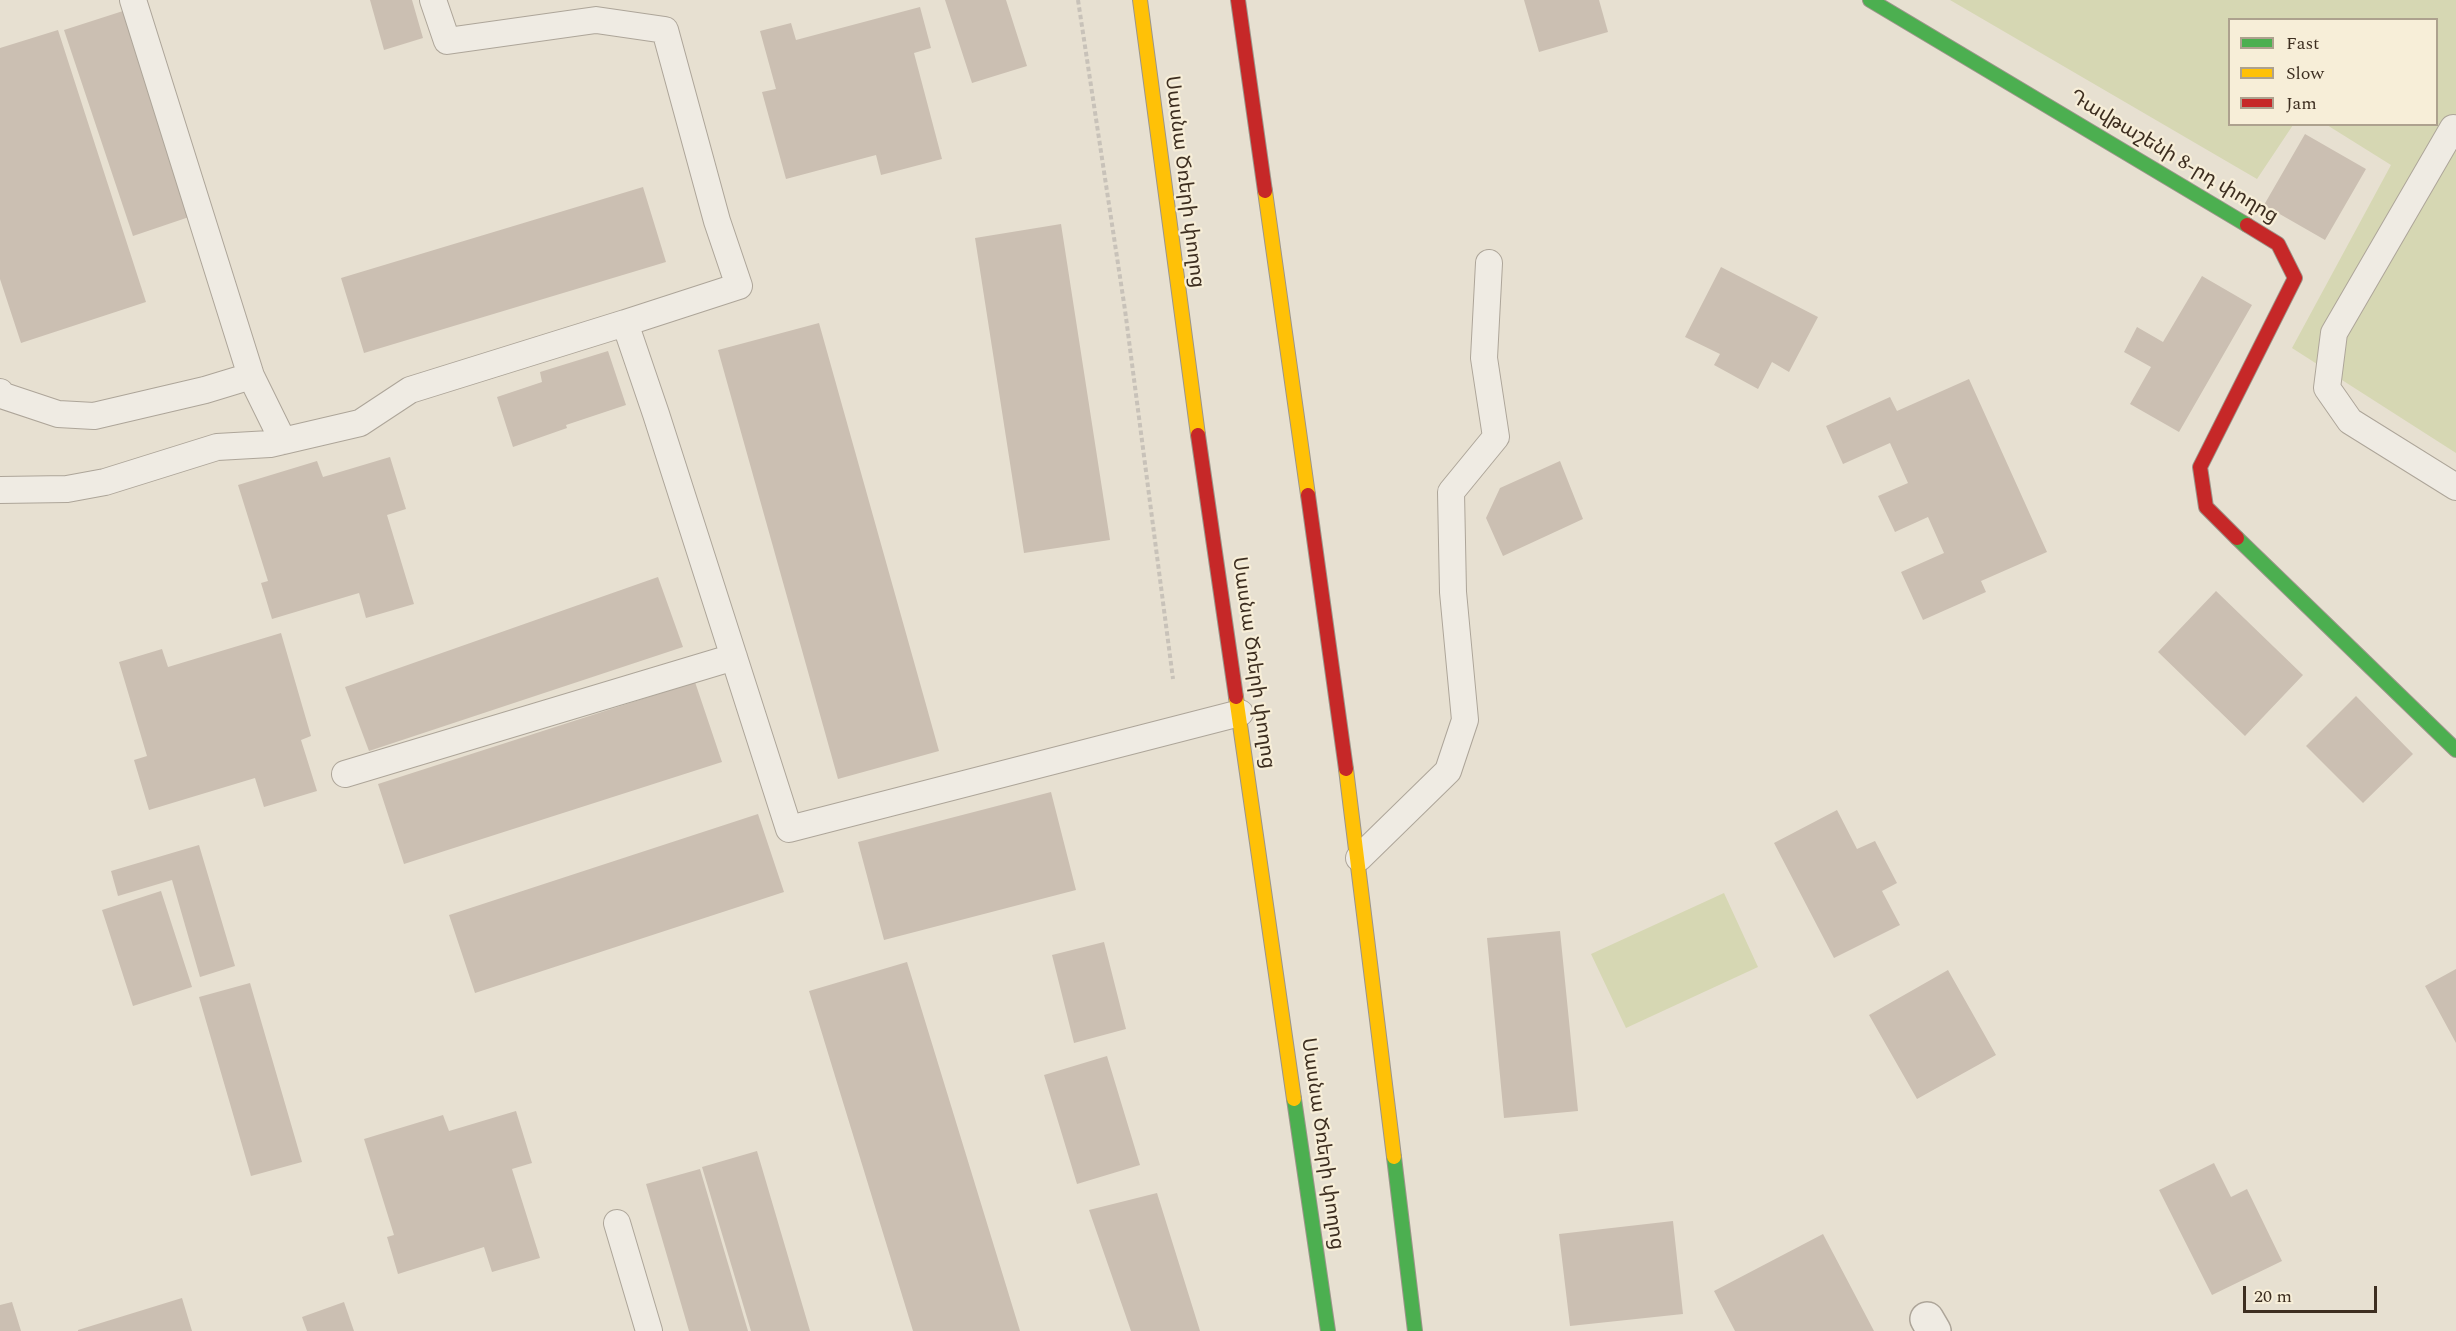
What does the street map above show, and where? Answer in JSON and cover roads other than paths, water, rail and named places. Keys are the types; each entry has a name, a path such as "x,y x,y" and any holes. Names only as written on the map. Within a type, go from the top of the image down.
{"main road":[{"name":"Սասնա Ծռերի փողոց","path":"1140,0 1177,287 1328,1331"},
{"path":"1238,0 1359,858 1415,1331"},
{"name":"Դավթաշենի 8-րդ փողոց","path":"1870,0 2278,244 2295,278 2200,467 2206,507 2456,750"}],"lane":[{"path":"133,0 251,376 283,441"},
{"path":"0,490 68,489 105,482 217,447 283,441 360,423 410,390 739,286 717,221 666,30 596,20 447,41 433,0"},
{"path":"2453,128 2334,333 2327,388 2350,421 2456,488"},
{"path":"1359,858 1448,771 1465,720 1454,592 1450,492 1496,437 1484,358 1489,263"},
{"path":"625,323 657,414 789,829 1240,713"},
{"path":"0,392 2,395 58,414 94,416 205,390 251,376"},
{"path":"345,774 734,657"},
{"path":"617,1223 649,1331"}]}
